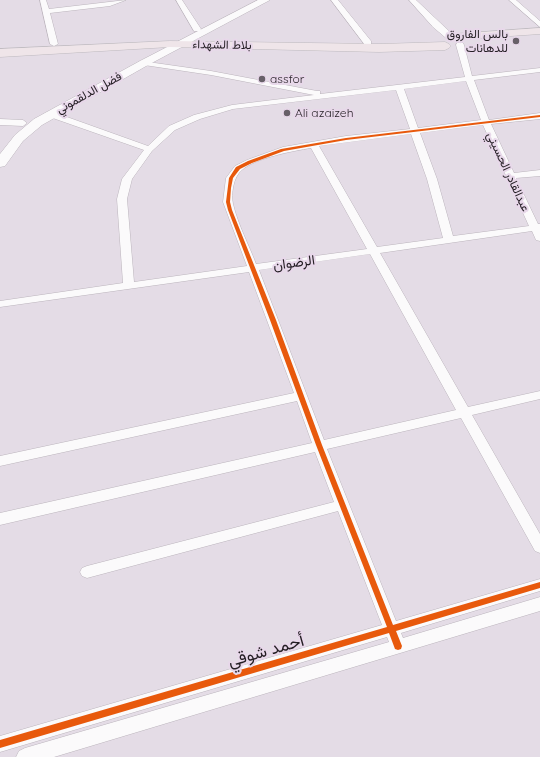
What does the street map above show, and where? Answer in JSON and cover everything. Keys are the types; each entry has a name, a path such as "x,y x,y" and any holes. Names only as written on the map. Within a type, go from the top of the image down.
{"main road":[{"path":"185,38 254,0"},
{"path":"185,38 265,0"},
{"name":"بلاط الشهداء","path":"0,53 185,38 228,43 379,48 540,31"},
{"name":"بلاط الشهداء","path":"450,41 540,36"},
{"path":"0,48 54,44 127,43 215,37 228,43"},
{"path":"185,38 185,47 228,43 368,43 450,41"},
{"name":"فضل الدلقموني","path":"0,163 28,129 50,114 185,38"},
{"path":"127,43 144,48 148,53 145,60"},
{"name":"فضل الدلقموني","path":"0,148 24,123 50,106 145,60"}],"street":[{"path":"43,0 54,44"},
{"path":"46,11 110,4 123,0"},
{"path":"179,0 185,38"},
{"path":"334,0 368,43"},
{"path":"412,0 436,26 438,34 450,41 465,60"},
{"path":"512,0 540,25"},
{"name":"عبدالقادر الحسيني","path":"450,41 465,60 469,78 486,123 510,176 537,228 540,238"},
{"path":"145,60 326,95"},
{"path":"129,286 122,199 127,179 149,150 172,128 197,117 232,107 540,70"},
{"path":"399,87 432,179 449,240"},
{"path":"50,114 149,150"},
{"path":"398,646 319,445 228,202 231,178 238,168 283,150 416,131 540,116"},
{"path":"0,122 24,123"},
{"path":"314,145 540,547"},
{"path":"510,176 540,173"},
{"name":"الرضوان","path":"0,304 537,228"},
{"path":"0,519 540,395"},
{"path":"0,461 301,396"},
{"path":"86,572 342,505"},
{"name":"أحمد شوقي","path":"0,744 540,585"},
{"path":"25,757 540,604"}],"cycle path":[{"path":"398,646 319,445 273,320 230,210 228,202 231,178 238,168 283,150 346,139 540,116"},
{"path":"0,744 540,585"}],"place":[{"name":"بالس الفاروق للدهانات","path":"516,41"},
{"name":"assfor","path":"262,79"},
{"name":"Ali azaizeh","path":"287,113"}]}
